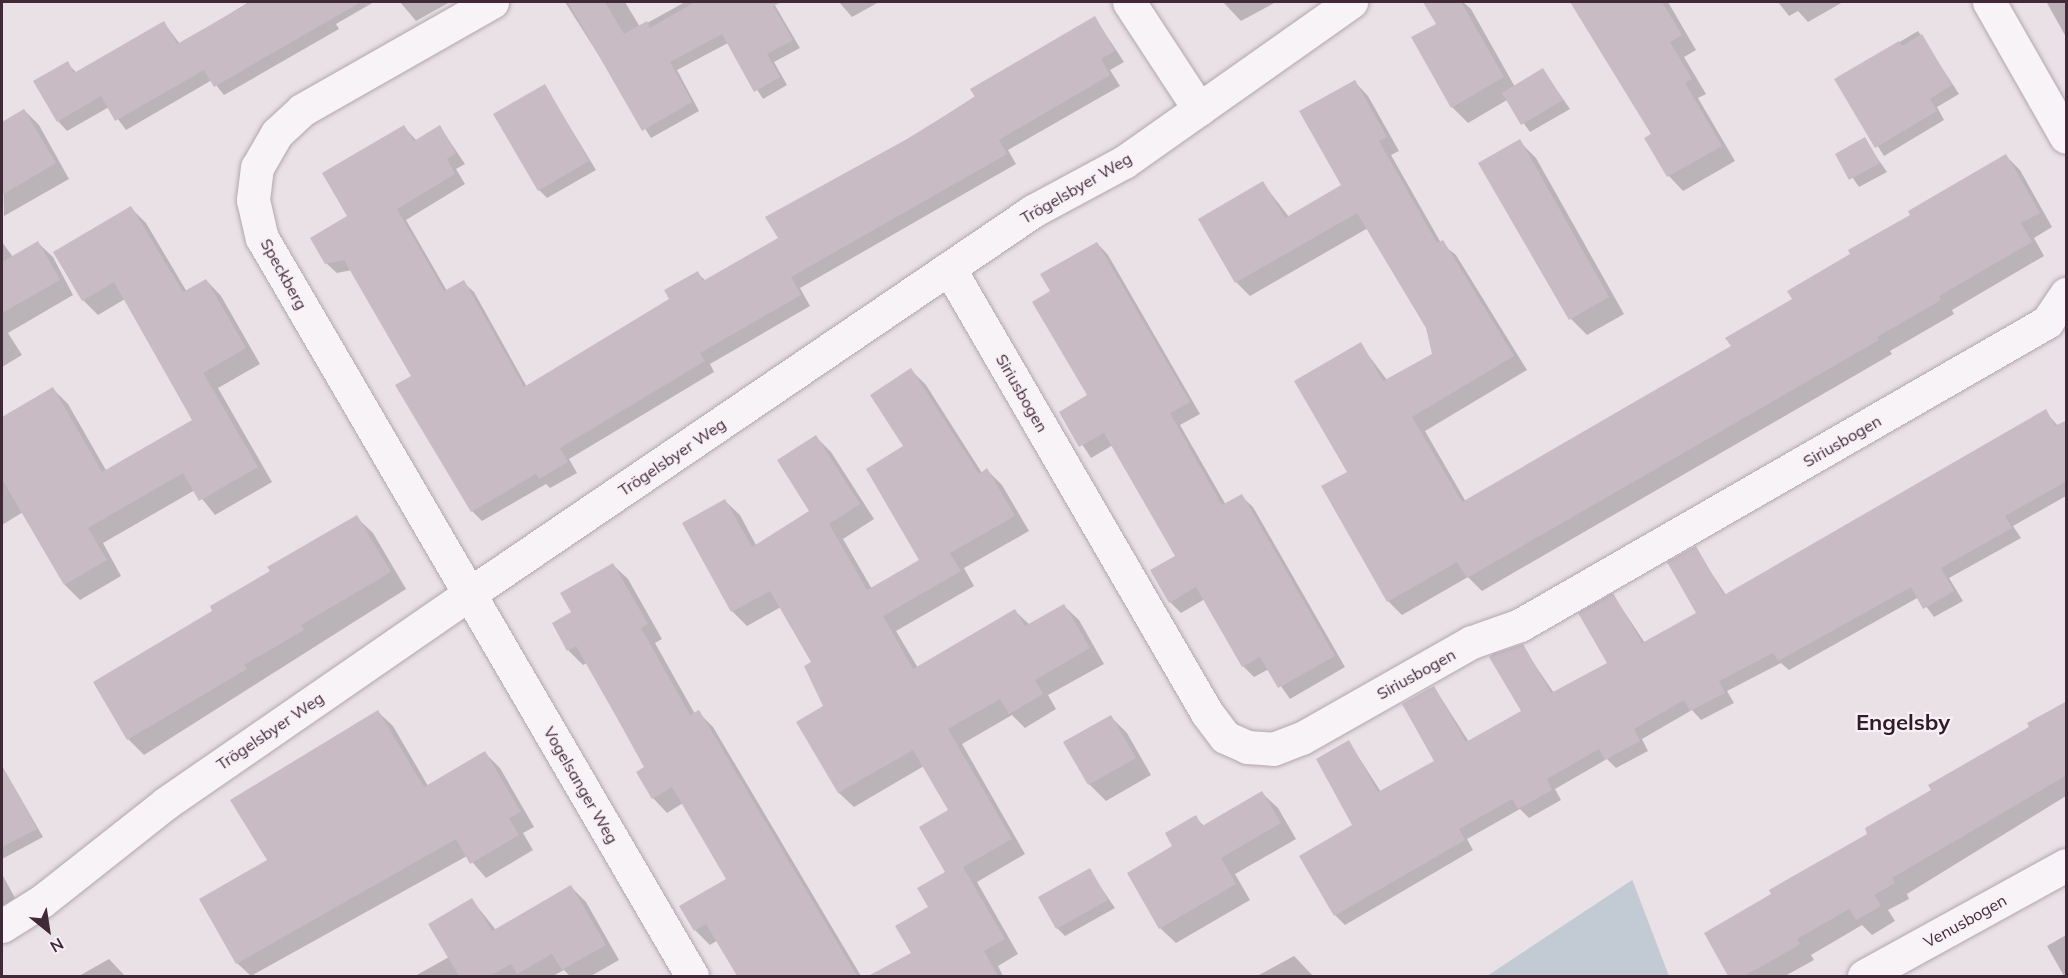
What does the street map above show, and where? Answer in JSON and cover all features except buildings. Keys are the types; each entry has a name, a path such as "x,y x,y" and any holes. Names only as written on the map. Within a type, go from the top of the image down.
{"street":[{"name":"Speckberg","path":"469,594 262,238 253,200 257,166 277,133 302,110 492,2"},
{"path":"1129,2 1198,109"},
{"name":"Trögelsbyer Weg","path":"2,926 42,901 165,803 469,594 1033,211 1124,162 1352,2"},
{"path":"1989,2 2067,137"},
{"name":"Siriusbogen","path":"949,268 1207,714 1225,737 1247,747 1273,748 1302,738 1472,642 1520,625 2047,322 2067,294"},
{"name":"Vogelsanger Weg","path":"469,594 692,976"},
{"name":"Venusbogen","path":"1864,976 2067,865"}],"shaded area":[{"path":"1632,880 1669,976 1487,976"}],"district":[{"name":"Engelsby","path":"1903,723"}]}
